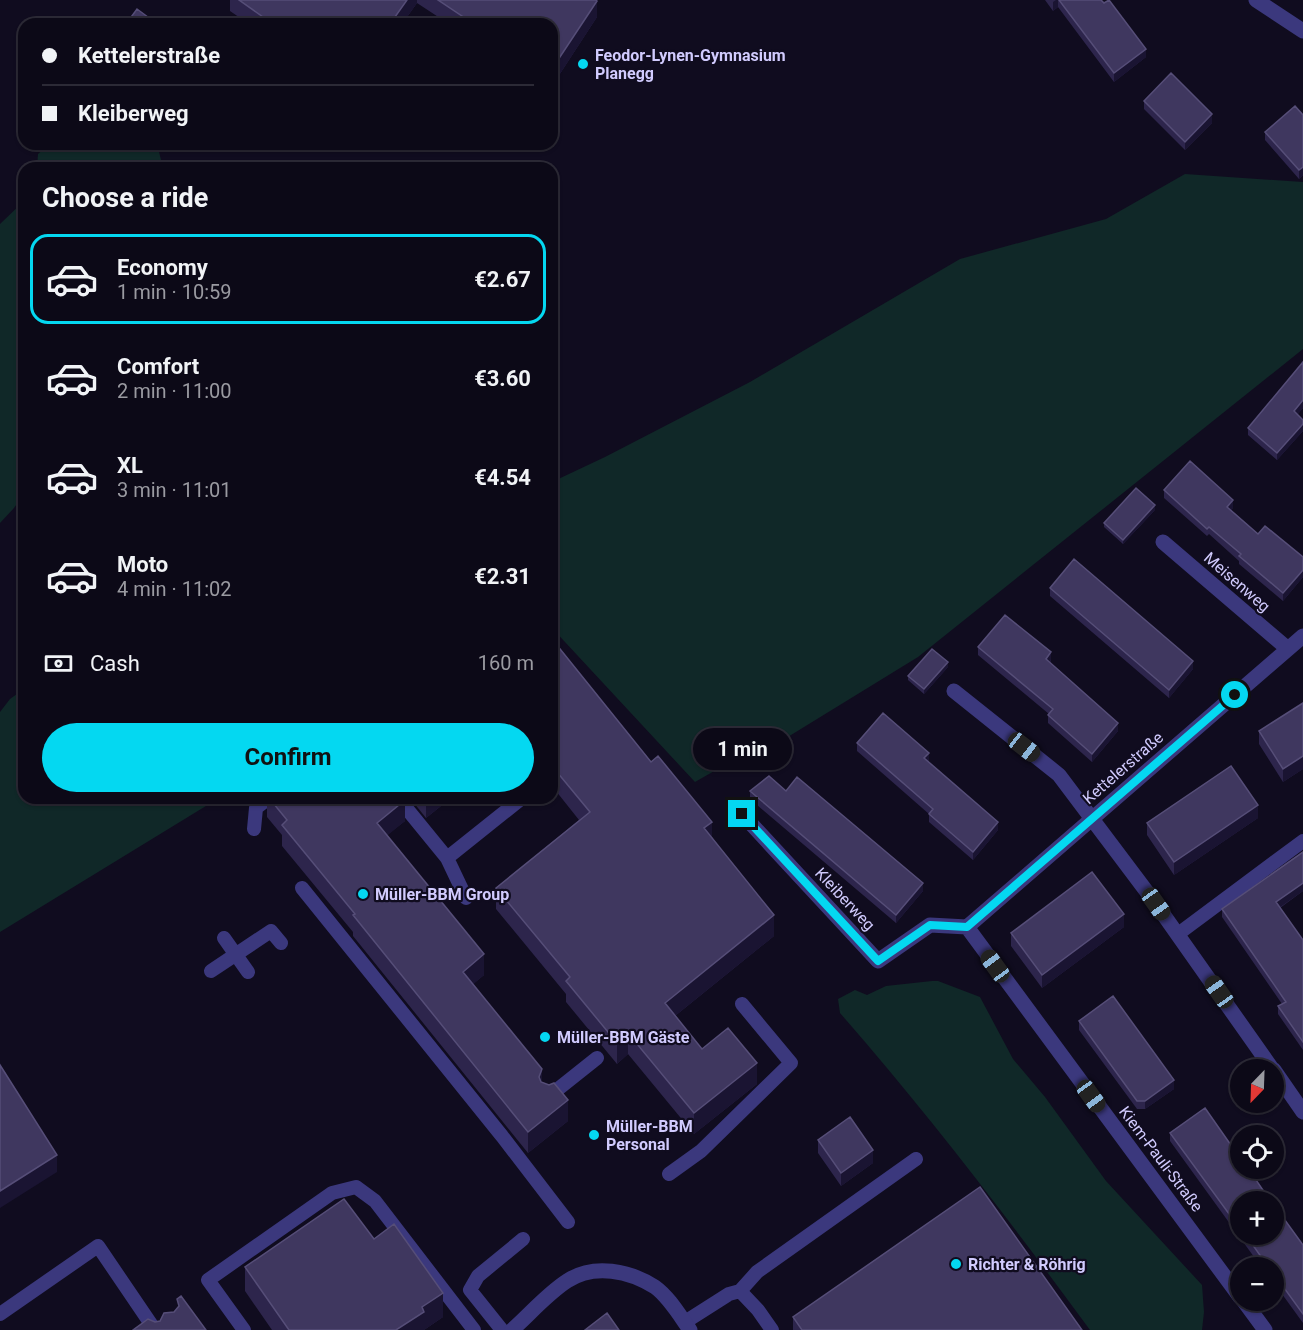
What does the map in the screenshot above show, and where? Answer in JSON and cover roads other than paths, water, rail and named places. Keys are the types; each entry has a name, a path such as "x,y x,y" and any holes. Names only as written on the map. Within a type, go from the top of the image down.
{"street":[{"path":"1256,0 1303,31"},
{"name":"Meisenweg","path":"1163,542 1288,649"},
{"name":"Kettelerstraße","path":"967,927 1303,636"},
{"path":"954,691 1059,775 1093,817 1178,934 1265,1059"},
{"name":"Kleiberweg","path":"742,814 878,961 930,925 967,927"},
{"name":"Kiem-Pauli-Straße","path":"967,927 1230,1282"},
{"path":"1284,1085 1303,1112"},
{"path":"512,1330 568,1280 589,1272 608,1271 624,1273 657,1288 687,1326"},
{"path":"1252,1311 1266,1330"}],"lane":[{"path":"254,829 256,808 261,804"},
{"path":"403,804 447,858 466,898"},
{"path":"447,858 514,804"},
{"path":"1178,934 1303,841"},
{"path":"302,888 494,1126 568,1222"},
{"path":"210,971 272,931 281,943"},
{"path":"224,938 248,972"},
{"path":"669,1174 701,1151 791,1063 742,1004"},
{"path":"548,1097 597,1058"},
{"path":"687,1326 729,1294 740,1291 757,1272 916,1159"},
{"path":"244,1330 208,1280 332,1193 356,1188 375,1202 474,1330"},
{"path":"502,1330 470,1290 478,1276 523,1239"},
{"path":"0,1314 98,1246 145,1324 155,1330"},
{"path":"740,1291 758,1310 772,1330"},
{"path":"145,1324 170,1321"}],"place":[{"name":"Feodor-Lynen-Gymnasium Planegg","path":"583,64"},
{"name":"Müller-BBM Group","path":"363,894"},
{"name":"Müller-BBM Gäste","path":"545,1037"},
{"name":"Müller-BBM Personal","path":"594,1135"},
{"name":"Richter & Röhrig","path":"956,1264"}]}
